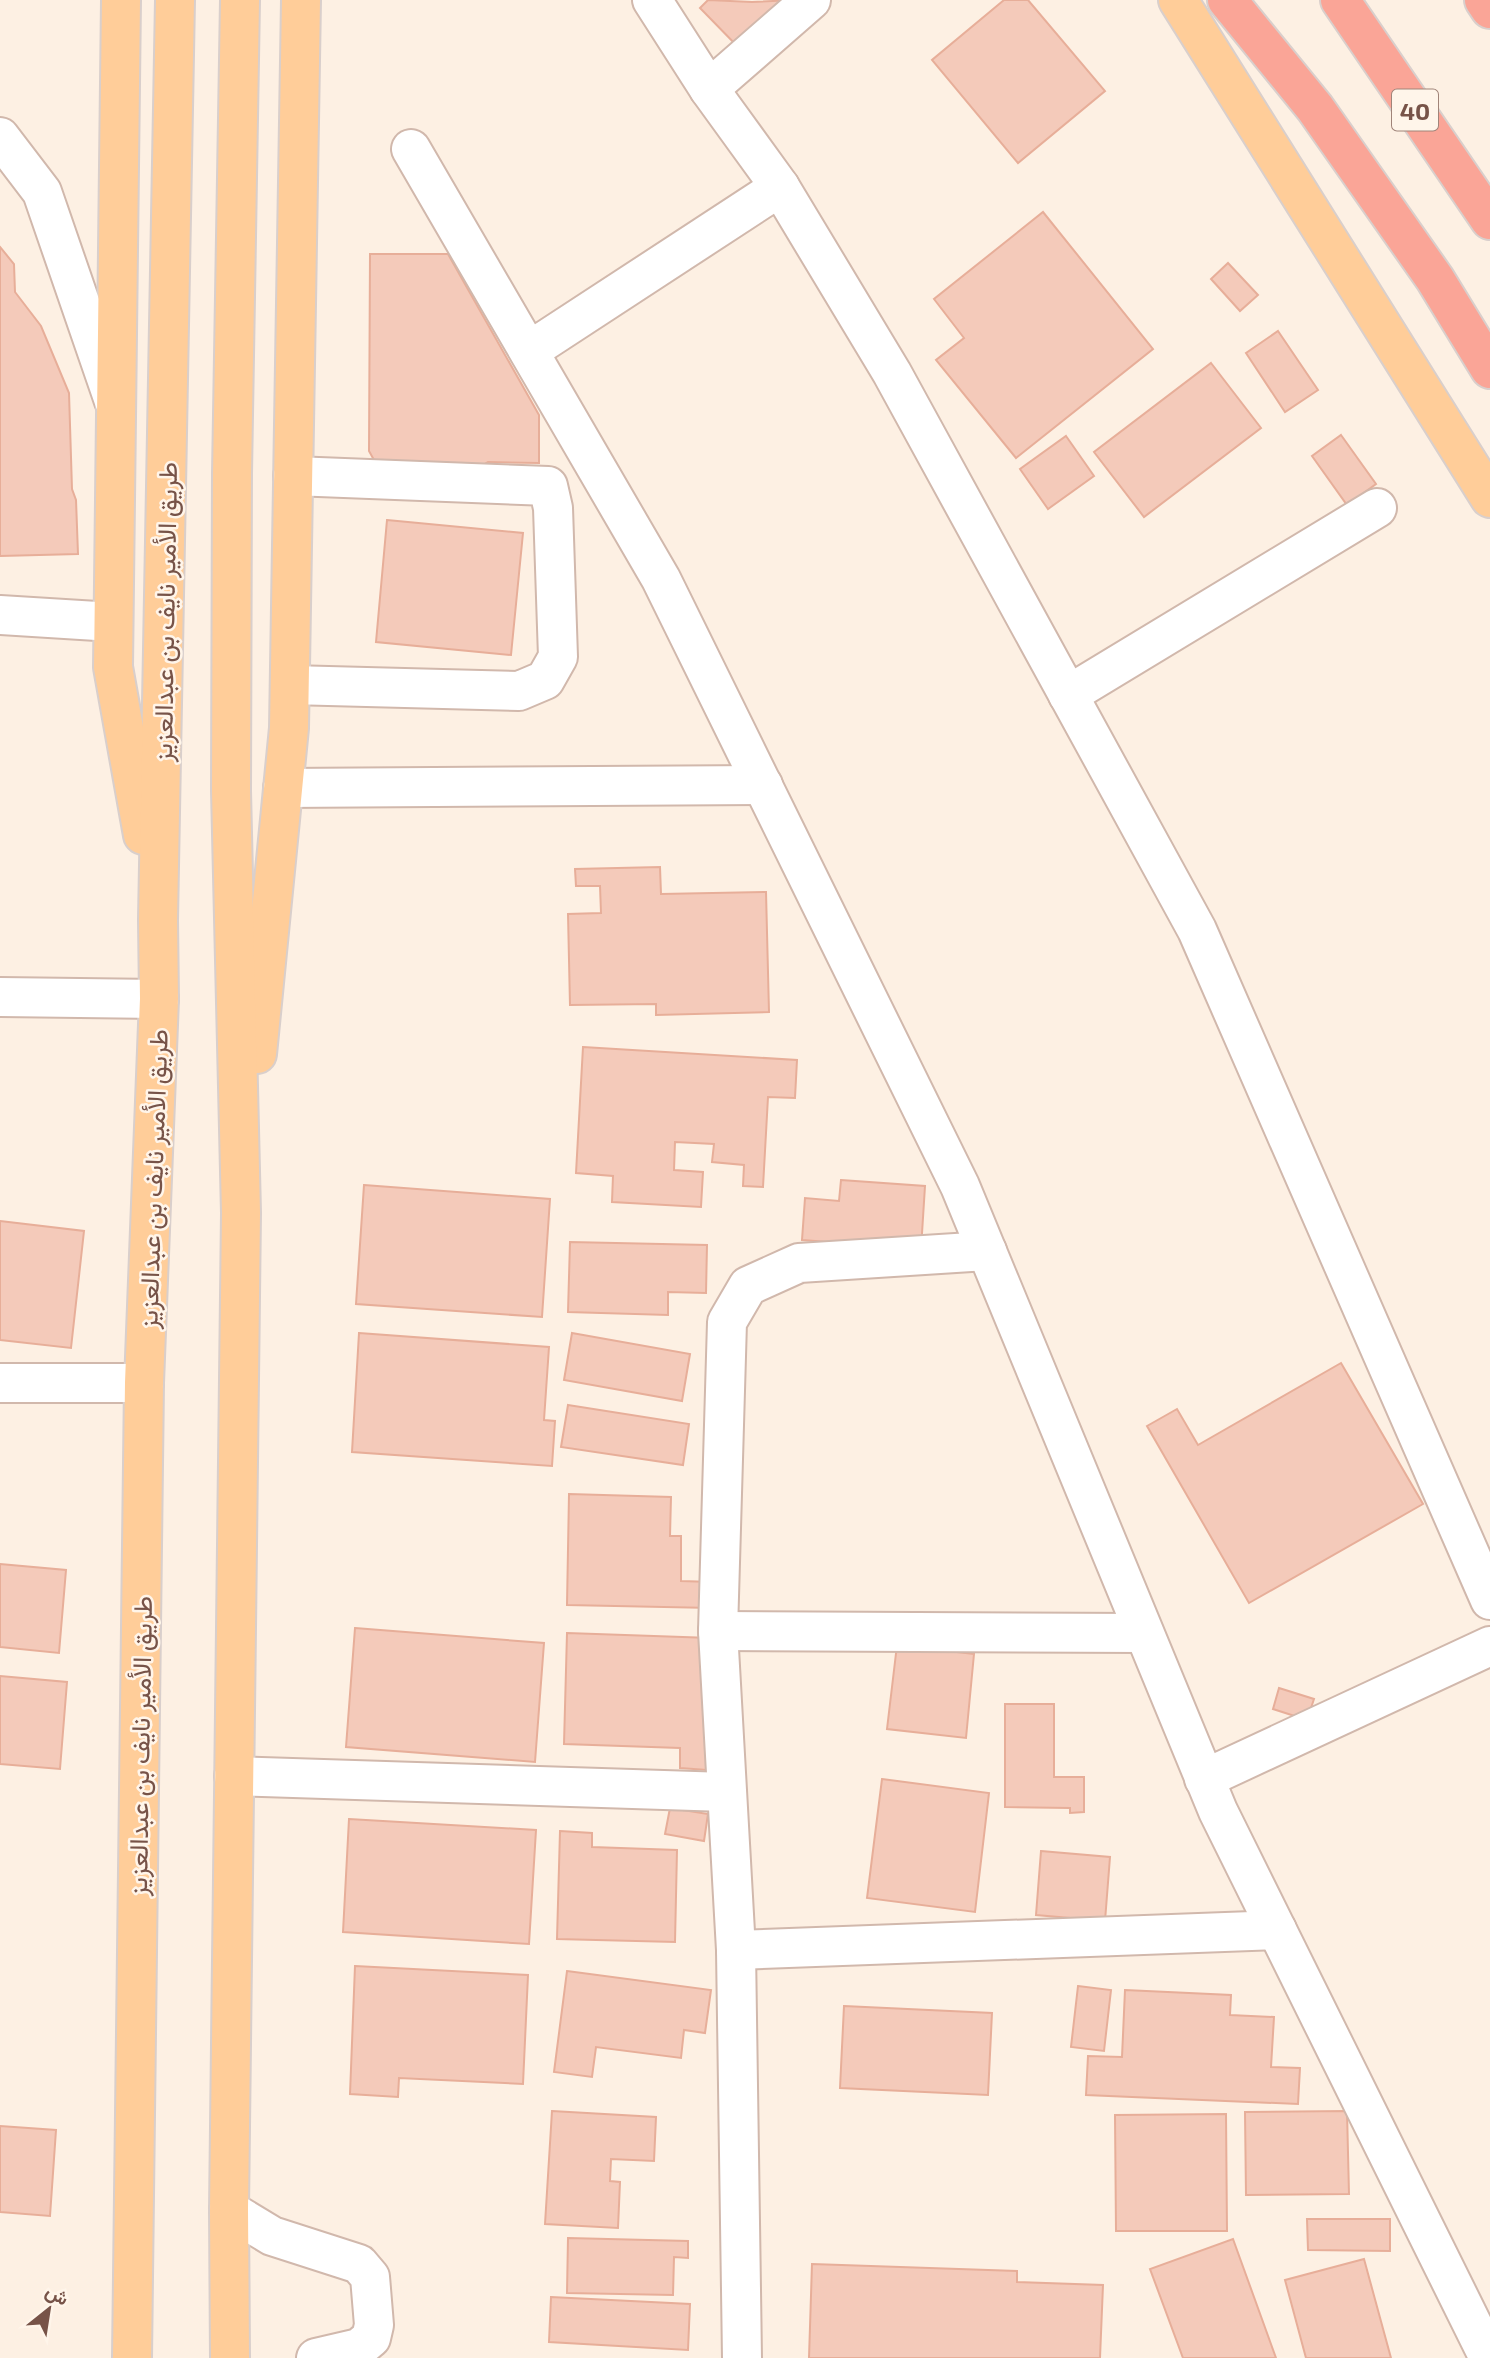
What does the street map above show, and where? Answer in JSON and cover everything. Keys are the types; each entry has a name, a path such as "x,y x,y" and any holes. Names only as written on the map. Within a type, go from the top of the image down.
{"highway":[{"path":"1227,0 1315,108 1436,279 1490,369"},
{"name":"40","path":"1340,0 1490,220"},
{"path":"1484,0 1490,9"}],"main road":[{"path":"121,0 113,667 159,920"},
{"name":"طريق الأمير نايف بن عبدالعزيز","path":"132,2358 144,1383 159,999 175,0"},
{"path":"230,2358 229,2210 241,1213 231,791 232,474 240,0"},
{"path":"241,1213 289,728 301,0"},
{"path":"1178,0 1490,498"}],"street":[{"path":"652,0 709,89 780,187 892,373 1197,930 1490,1600"},
{"path":"709,89 811,0"},
{"path":"0,137 42,192 116,407"},
{"path":"411,149 661,579 960,1186 1204,1779 1489,2358"},
{"path":"529,351 780,187"},
{"path":"290,685 519,691 545,680 558,657 553,508 548,486 293,476"},
{"path":"1068,695 1377,508"},
{"path":"0,615 113,622"},
{"path":"283,788 763,785"},
{"path":"0,997 159,999"},
{"path":"742,2358 736,1950 718,1632 727,1322 748,1286 799,1263 987,1251"},
{"path":"0,1382 144,1383"},
{"path":"718,1632 1144,1633"},
{"path":"1204,1779 1490,1646"},
{"path":"234,1776 726,1792"},
{"path":"736,1950 1277,1930"},
{"path":"229,2210 272,2236 359,2264 370,2277 374,2325 371,2338 359,2348 316,2358"}],"building":[{"path":"708,0 794,0 742,51 700,8"},
{"path":"1004,0 1028,0 1105,91 1018,163 932,60"},
{"path":"1043,212 1153,349 1016,458 936,360 964,338 934,299"},
{"path":"0,247 14,264 15,292 41,326 69,393 72,489 76,500 78,554 0,556"},
{"path":"370,254 448,254 539,415 539,463 488,462 474,470 379,469 369,451"},
{"path":"1228,263 1258,295 1240,311 1211,279"},
{"path":"1278,331 1318,390 1285,412 1246,353"},
{"path":"1211,363 1261,428 1144,517 1094,452"},
{"path":"1341,435 1376,484 1347,505 1312,456"},
{"path":"1066,436 1094,476 1048,509 1020,469"},
{"path":"387,520 523,533 511,655 376,642"},
{"path":"660,867 661,894 766,892 769,1012 656,1015 656,1004 570,1005 568,914 601,913 600,886 576,886 575,869"},
{"path":"583,1047 797,1060 795,1098 768,1097 763,1187 743,1186 744,1165 712,1162 714,1144 675,1142 674,1170 703,1172 701,1207 612,1202 613,1176 576,1173"},
{"path":"841,1180 925,1186 921,1249 802,1240 805,1198 839,1201"},
{"path":"364,1185 550,1199 542,1317 356,1304"},
{"path":"0,1221 84,1231 71,1348 0,1340"},
{"path":"570,1242 707,1245 706,1293 668,1292 668,1315 568,1312"},
{"path":"359,1333 549,1347 544,1420 555,1421 552,1466 352,1452"},
{"path":"572,1333 690,1354 682,1401 564,1380"},
{"path":"1341,1363 1423,1504 1249,1603 1147,1426 1177,1409 1198,1445"},
{"path":"568,1405 689,1424 683,1465 561,1447"},
{"path":"569,1494 671,1497 670,1536 681,1536 681,1581 712,1582 712,1608 567,1605"},
{"path":"0,1564 66,1570 59,1653 0,1647"},
{"path":"355,1628 544,1643 535,1762 346,1747"},
{"path":"567,1633 711,1638 707,1770 680,1768 680,1748 564,1744"},
{"path":"897,1645 974,1654 966,1738 887,1729"},
{"path":"0,1676 67,1682 60,1769 0,1764"},
{"path":"1279,1688 1314,1699 1307,1720 1273,1709"},
{"path":"1005,1704 1054,1704 1054,1777 1084,1777 1084,1812 1070,1813 1070,1808 1005,1807"},
{"path":"882,1779 989,1793 975,1912 867,1898"},
{"path":"670,1808 708,1814 704,1841 665,1834"},
{"path":"349,1819 536,1830 529,1944 343,1932"},
{"path":"560,1831 592,1833 592,1847 677,1850 675,1942 557,1939"},
{"path":"1041,1851 1110,1857 1105,1921 1036,1915"},
{"path":"355,1966 528,1975 523,2084 399,2078 398,2097 350,2094"},
{"path":"567,1971 711,1990 705,2033 684,2030 681,2058 596,2047 592,2077 554,2072"},
{"path":"1078,1986 1111,1990 1104,2051 1071,2047"},
{"path":"1125,1990 1231,1995 1230,2015 1274,2017 1271,2067 1300,2068 1298,2104 1086,2095 1088,2056 1122,2057"},
{"path":"844,2006 992,2013 988,2095 840,2088"},
{"path":"552,2111 656,2117 654,2161 611,2159 610,2181 620,2182 618,2228 545,2224"},
{"path":"1347,2111 1349,2194 1246,2195 1245,2112"},
{"path":"1226,2114 1227,2231 1116,2231 1115,2115"},
{"path":"0,2126 56,2130 50,2216 0,2212"},
{"path":"1307,2219 1390,2219 1390,2251 1308,2250"},
{"path":"568,2238 688,2241 688,2258 674,2257 673,2295 567,2293"},
{"path":"1233,2239 1276,2358 1183,2358 1150,2269"},
{"path":"1364,2259 1391,2358 1306,2358 1285,2280"},
{"path":"812,2264 1017,2271 1017,2282 1103,2285 1100,2358 809,2358"},
{"path":"551,2297 690,2304 688,2350 549,2342"}]}
